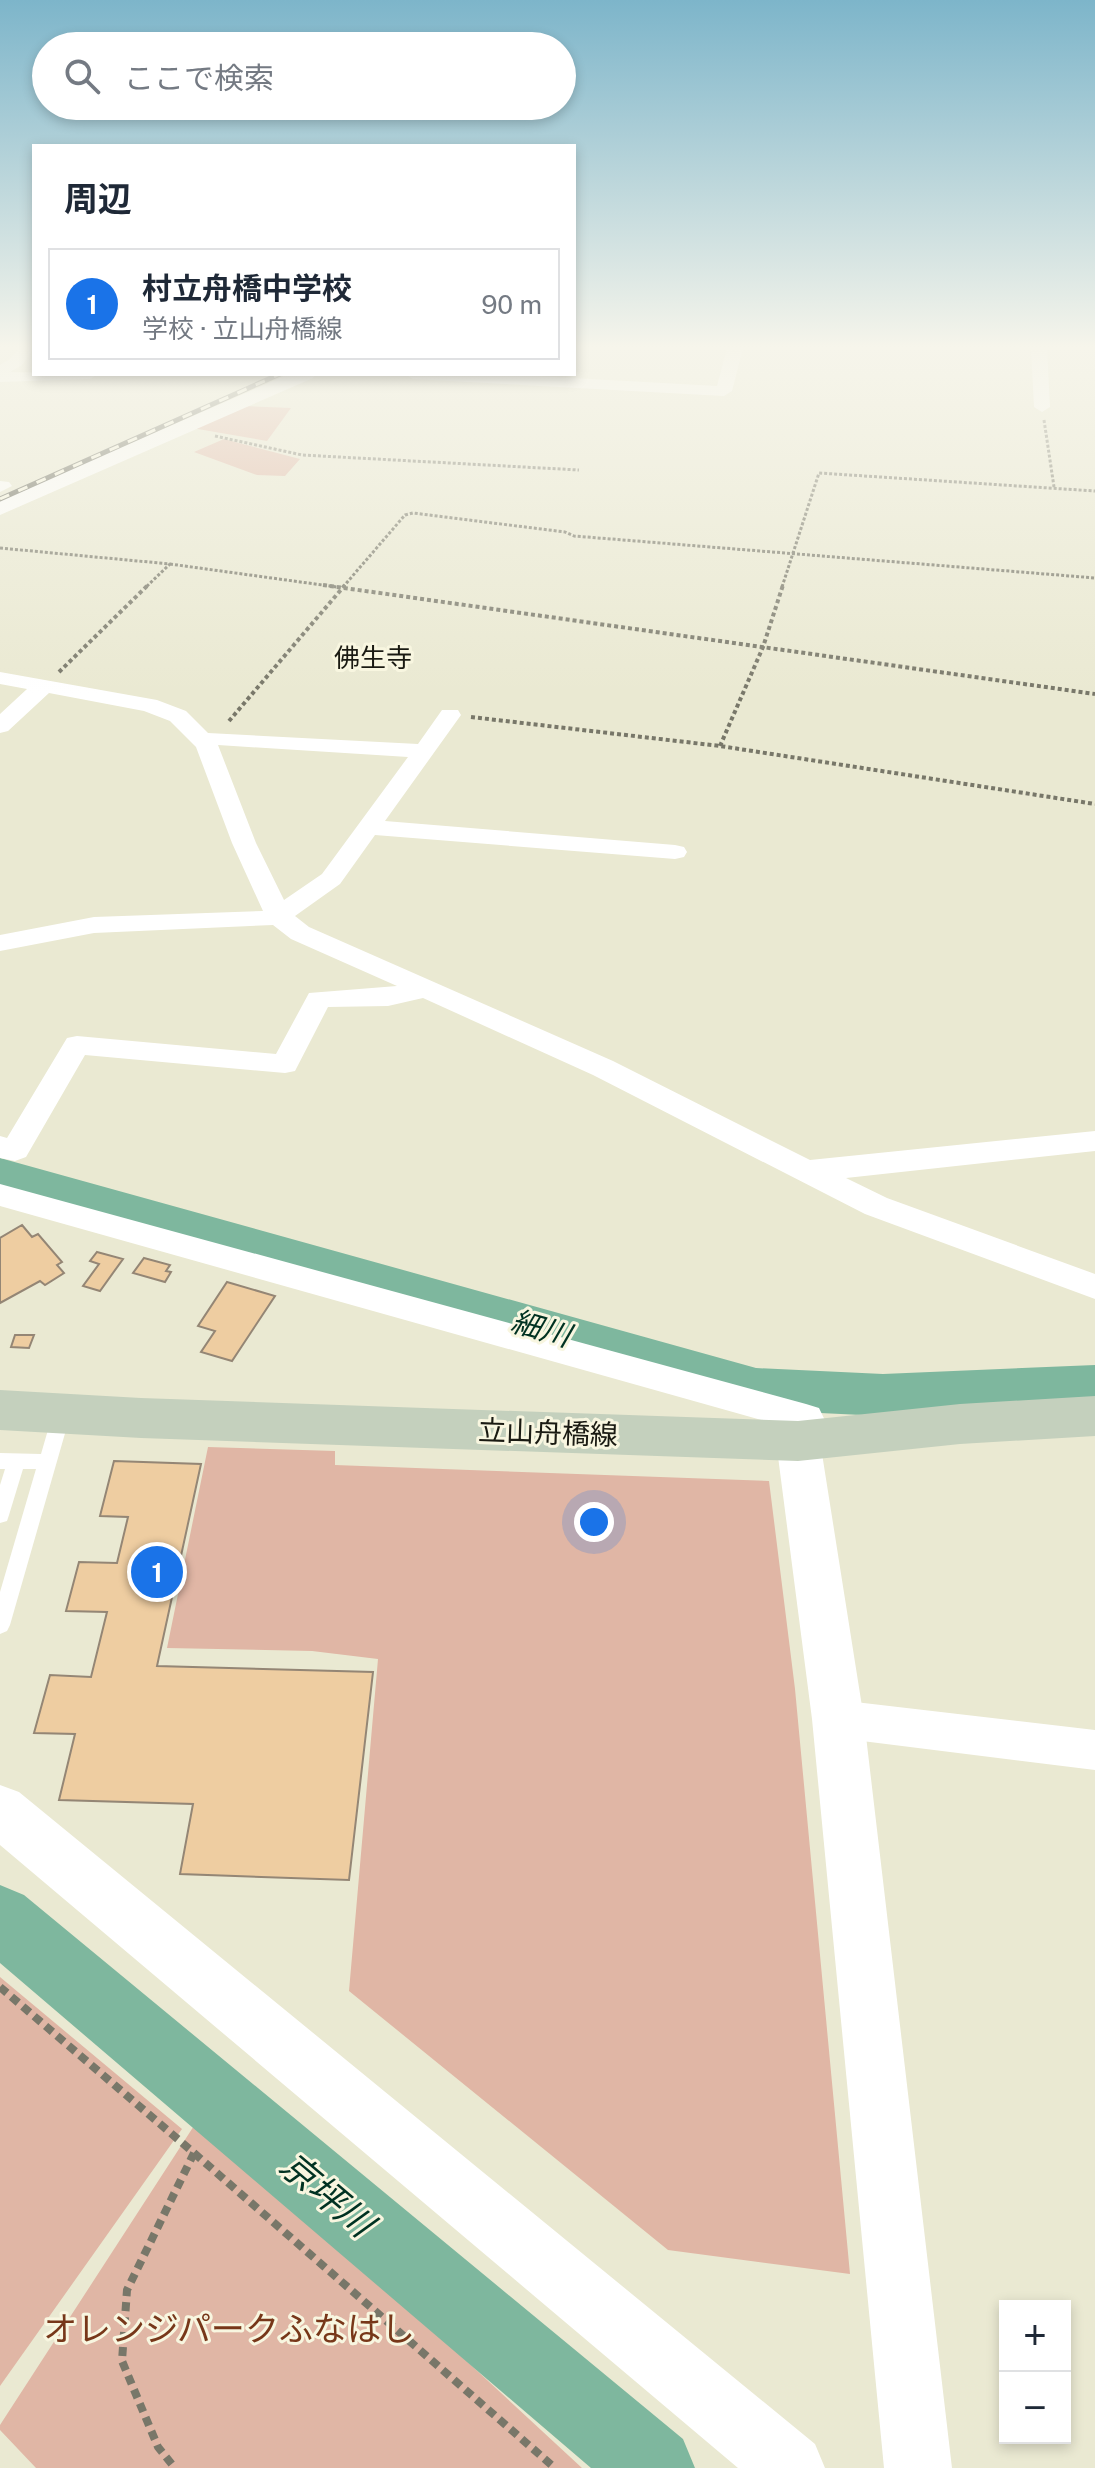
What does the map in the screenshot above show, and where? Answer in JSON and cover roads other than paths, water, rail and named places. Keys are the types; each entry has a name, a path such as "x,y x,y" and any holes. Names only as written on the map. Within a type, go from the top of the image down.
{"main road":[{"name":"立山舟橋線","path":"0,1410 807,1440 960,1424 1095,1416"}],"street":[{"path":"0,508 101,463"},
{"path":"0,678 149,705 178,716 207,745 244,843 278,916 300,933 603,1068 876,1206 1095,1287"},
{"path":"0,726 44,686"},
{"path":"0,943 94,925 256,920 278,916 331,879 450,715"},
{"path":"214,738 423,751"},
{"path":"369,827 675,852"},
{"path":"0,1147 15,1150 77,1045 285,1064 319,999 388,997 426,989"},
{"path":"806,1171 1095,1141"},
{"path":"0,1195 806,1418 918,2468"},
{"path":"838,1719 1095,1750"},
{"path":"0,1811 791,2468"}],"lane":[{"path":"0,1625 62,1413"},
{"path":"0,1515 8,1462 48,1462"}],"waterway":[{"name":"細川","path":"0,1174 756,1389 883,1395 1095,1386"},
{"name":"京坪川","path":"0,1919 654,2468"}],"railway":[{"path":"0,499 80,463"}],"place":[{"name":"村立舟橋中学校","path":"157,1572"}],"district":[{"name":"佛生寺","path":"373,657"}],"park label":[{"name":"オレンジパークふなはし","path":"229,2329"}]}
